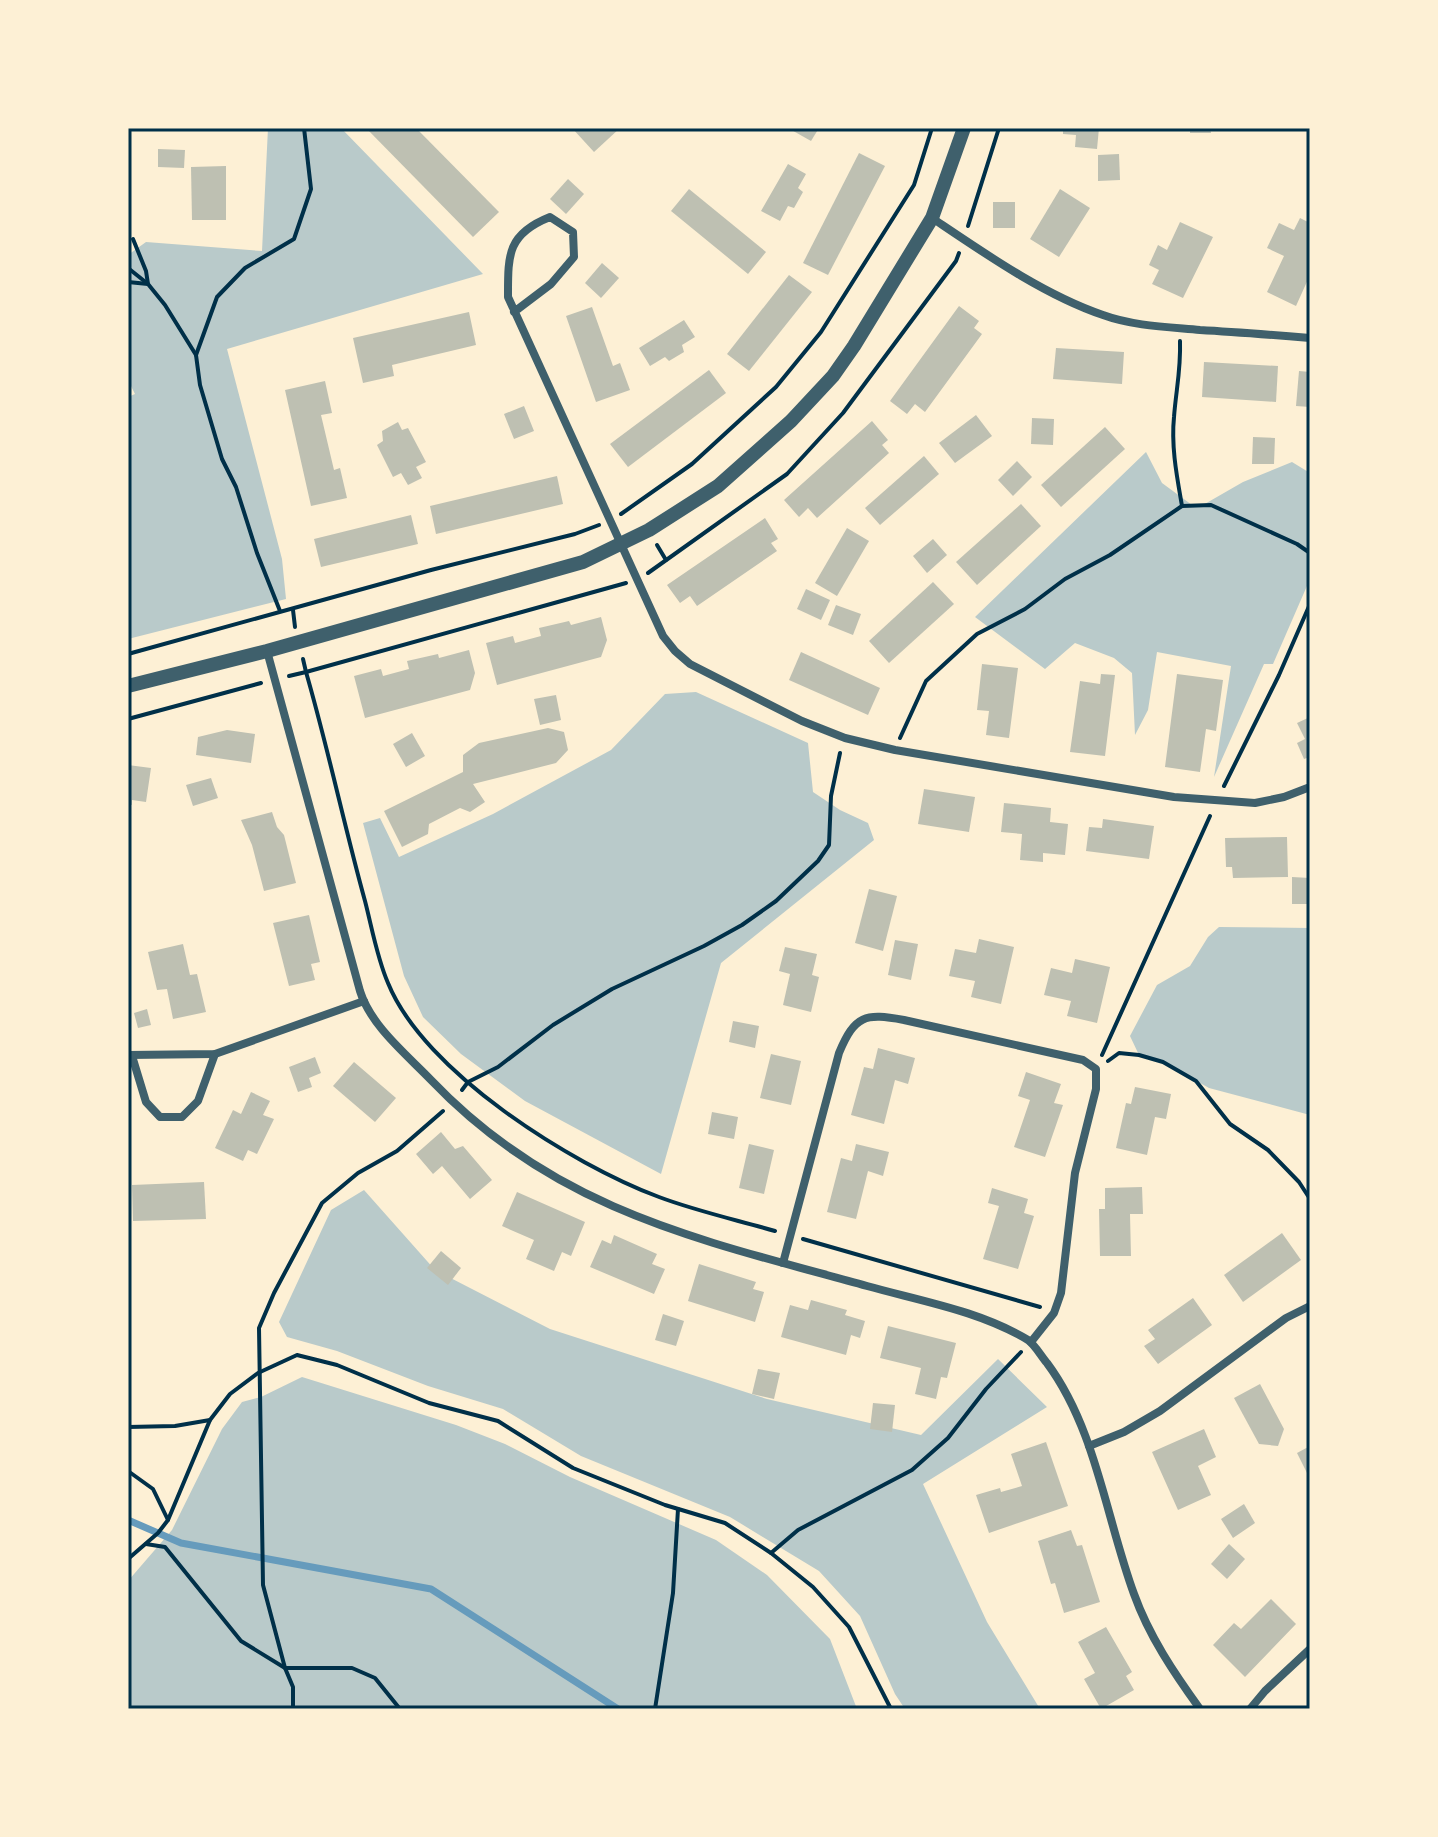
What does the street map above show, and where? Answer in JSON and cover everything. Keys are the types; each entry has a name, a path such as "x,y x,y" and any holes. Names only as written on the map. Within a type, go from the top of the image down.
{"street":[{"path":"128,686 267,651 583,562 621,545 718,486 791,421 833,376 854,346 932,218 964,128"},
{"path":"514,312 551,284 574,257 573,232 550,217 527,226 508,257 508,297 514,312 663,636 690,664 802,721 845,738 895,750 1174,797 1217,801 1255,803 1310,787"},
{"path":"932,218 1063,298 1103,315 1138,324 1310,338"},
{"path":"267,651 364,1001 385,1031 452,1103 523,1159 571,1188 633,1216 713,1245 982,1318 1031,1342 1066,1388 1089,1446 1143,1616 1172,1670 1200,1709"},
{"path":"215,1054 198,1101 182,1117 160,1117 146,1102 130,1056 215,1054 364,1001"},
{"path":"783,1263 839,1053 848,1032 860,1020 875,1015 1055,1051 1083,1060 1096,1069 1096,1089 1075,1173 1061,1293 1054,1313 1031,1342"},
{"path":"1089,1446 1124,1432 1160,1411 1286,1318 1310,1306"},
{"path":"1250,1709 1310,1649"}],"path":[{"path":"196,355 217,297 245,268 294,239 311,189 304,128"},
{"path":"128,719 638,580 787,474 843,413 956,261 999,128"},
{"path":"133,239 148,284"},
{"path":"128,268 148,284 165,305 196,355 200,385 222,459 236,487 280,612"},
{"path":"128,282 148,284"},
{"path":"1179,328 1181,372 1173,446 1182,506"},
{"path":"895,750 926,681 977,634 1025,609 1065,579 1110,555 1182,506 1211,505 1297,544 1310,553"},
{"path":"1096,1069 1310,604"},
{"path":"293,610 298,642 388,983 415,1031 468,1082 562,1150 610,1177 661,1198 1054,1313"},
{"path":"293,1709 293,1687 263,1585 259,1328 322,1203 358,1173 397,1151 452,1103 468,1082 498,1067 553,1025 612,989 704,946 776,901 818,861 829,845 831,796 840,753 853,752"},
{"path":"1096,1069 1119,1053 1129,1054 1163,1062 1196,1081 1230,1124 1268,1150 1299,1182 1310,1199"},
{"path":"771,1553 798,1530 912,1470 948,1438 986,1389 1031,1342"},
{"path":"128,1559 168,1520 210,1420 230,1394 258,1373 297,1355 337,1365 429,1403 498,1421 573,1468 678,1509 725,1523 771,1553 813,1587 849,1627 891,1709"},
{"path":"128,1427 175,1426 210,1420"},
{"path":"128,1471 153,1489 168,1520"},
{"path":"655,1709 673,1593 678,1509"},
{"path":"146,1544 165,1547 241,1641 285,1668 352,1668 375,1678 400,1709"}],"shaded area":[{"path":"268,128 341,128 483,274 227,349 282,559 286,599 128,639 128,397 135,394 128,380 128,255 146,242 262,251"},
{"path":"1146,452 1162,483 1192,505 1203,505 1243,482 1292,462 1310,473 1310,559 1307,565 1310,579 1273,664 1264,664 1214,777 1231,666 1157,652 1148,710 1135,735 1132,673 1114,658 1075,643 1045,669 975,617"},
{"path":"696,692 808,743 813,792 840,810 868,823 874,840 721,963 661,1174 525,1101 461,1054 423,1017 404,976 363,823 380,818 399,857 493,814 611,750 665,694"},
{"path":"1219,927 1310,928 1310,1115 1209,1088 1163,1062 1139,1055 1130,1036 1157,985 1190,966 1208,937"},
{"path":"364,1190 435,1270 550,1329 767,1399 921,1435 998,1359 1047,1407 923,1484 987,1622 1040,1709 905,1709 895,1694 860,1616 819,1571 730,1517 581,1456 503,1409 428,1386 337,1351 287,1337 279,1322 331,1210"},
{"path":"302,1377 456,1425 505,1444 570,1477 716,1540 767,1575 830,1639 857,1709 128,1709 128,1581 172,1530 222,1429 242,1402 261,1397"}],"building":[{"path":"366,128 416,128 499,212 473,237"},
{"path":"572,128 620,128 594,152"},
{"path":"788,128 819,128 811,141"},
{"path":"1063,128 1099,128 1097,149 1075,147 1076,135 1063,134"},
{"path":"1190,128 1210,128 1211,133 1190,133"},
{"path":"158,149 185,150 184,168 158,167"},
{"path":"859,153 885,166 828,275 803,263"},
{"path":"1119,154 1120,180 1098,181 1098,155"},
{"path":"788,164 806,174 798,188 803,192 794,208 788,206 780,221 761,211"},
{"path":"226,166 226,220 192,220 191,167"},
{"path":"568,179 584,194 566,214 550,199"},
{"path":"689,189 766,252 748,274 671,211"},
{"path":"1060,189 1090,208 1059,257 1030,239"},
{"path":"993,202 1015,202 1015,228 993,228"},
{"path":"1300,218 1310,223 1310,275 1296,306 1267,292 1284,256 1267,248 1279,223 1294,230"},
{"path":"1180,222 1213,237 1183,298 1152,284 1159,270 1149,265 1158,245 1167,250"},
{"path":"602,263 619,278 601,298 585,283"},
{"path":"789,275 812,292 749,371 727,354"},
{"path":"959,306 979,321 974,328 982,334 925,412 915,404 907,414 890,401"},
{"path":"592,307 613,366 620,363 630,390 596,402 566,316"},
{"path":"469,312 476,345 392,365 394,376 363,383 353,338"},
{"path":"684,320 695,337 682,345 684,352 669,361 665,357 650,366 639,348"},
{"path":"1056,348 1124,352 1122,384 1053,379"},
{"path":"1204,362 1278,366 1276,402 1202,397"},
{"path":"709,370 726,393 628,467 610,444"},
{"path":"1299,371 1310,372 1310,407 1296,406"},
{"path":"325,381 332,413 321,415 334,470 340,468 347,498 311,506 285,390"},
{"path":"524,406 534,431 514,439 504,414"},
{"path":"976,415 992,436 955,463 939,443"},
{"path":"1032,418 1054,419 1053,445 1031,444"},
{"path":"872,421 888,440 882,445 889,453 817,518 808,508 799,517 784,500"},
{"path":"398,422 402,430 408,428 426,462 416,467 422,478 408,485 401,473 393,477 377,445 383,441 382,431"},
{"path":"1105,427 1125,449 1061,507 1041,485"},
{"path":"1253,437 1275,438 1274,464 1252,464"},
{"path":"924,456 939,474 880,525 865,508"},
{"path":"1017,461 1032,477 1013,496 998,480"},
{"path":"557,476 563,504 436,534 430,506"},
{"path":"1021,504 1041,526 977,585 956,562"},
{"path":"411,515 418,544 321,567 314,539"},
{"path":"765,518 778,539 771,543 777,551 697,606 690,596 680,603 667,585"},
{"path":"847,528 869,541 837,596 815,583"},
{"path":"933,539 947,555 927,573 913,556"},
{"path":"933,582 954,604 889,663 869,641"},
{"path":"806,589 830,600 821,620 797,609"},
{"path":"836,605 861,614 853,635 828,625"},
{"path":"601,617 607,640 601,657 497,685 486,643 513,636 515,643 541,636 539,628 569,621 571,625"},
{"path":"469,650 475,673 470,690 365,718 354,676 381,669 383,676 409,669 407,661 438,654 439,658"},
{"path":"801,652 880,688 868,715 789,680"},
{"path":"982,664 1018,668 1009,738 986,735 989,711 977,710"},
{"path":"1101,674 1115,675 1105,756 1070,752 1080,681 1100,684"},
{"path":"1177,674 1223,680 1216,731 1206,729 1200,772 1165,767"},
{"path":"556,695 561,720 540,725 534,699"},
{"path":"1310,717 1310,757 1304,759 1297,743 1305,739 1297,723"},
{"path":"548,728 564,732 568,750 556,763 473,784 485,802 470,812 460,808 429,824 428,834 402,847 384,811 463,772 463,755 479,743"},
{"path":"227,730 255,734 251,763 196,755 198,737"},
{"path":"412,733 425,756 406,767 393,744"},
{"path":"128,765 151,768 146,802 132,800 132,805 128,804"},
{"path":"211,778 218,798 193,806 186,785"},
{"path":"924,789 975,797 969,832 918,824"},
{"path":"1004,803 1051,808 1050,822 1068,824 1065,855 1043,853 1043,862 1020,860 1022,834 1001,832"},
{"path":"272,812 277,827 284,835 296,883 264,891 252,845 241,820"},
{"path":"1103,819 1154,826 1149,859 1086,851 1089,827 1102,828"},
{"path":"1287,837 1288,877 1233,878 1232,867 1226,867 1225,838"},
{"path":"1292,877 1310,878 1310,904 1292,904"},
{"path":"869,889 897,896 883,951 855,943"},
{"path":"309,915 320,962 311,964 315,980 289,986 273,923"},
{"path":"979,939 1014,947 1001,1004 971,997 975,981 949,976 955,949 976,953"},
{"path":"895,940 918,944 911,980 888,975"},
{"path":"183,944 190,975 197,974 206,1012 173,1019 167,989 157,990 148,952"},
{"path":"785,947 817,954 812,975 819,977 811,1012 783,1005 790,974 779,971"},
{"path":"1075,959 1110,967 1097,1023 1067,1016 1071,1001 1044,995 1051,968 1072,973"},
{"path":"147,1009 151,1025 138,1028 134,1013"},
{"path":"733,1021 759,1026 755,1048 729,1042"},
{"path":"878,1048 915,1058 908,1084 895,1080 884,1124 851,1115 864,1067 873,1069"},
{"path":"771,1054 801,1061 791,1105 760,1098"},
{"path":"315,1057 321,1073 309,1078 312,1087 298,1092 289,1067"},
{"path":"354,1062 396,1098 375,1122 333,1086"},
{"path":"1026,1072 1061,1084 1054,1103 1063,1105 1045,1157 1014,1147 1030,1100 1018,1096"},
{"path":"1135,1087 1171,1094 1166,1119 1155,1117 1147,1155 1116,1148 1126,1103 1131,1104"},
{"path":"251,1092 270,1101 263,1115 274,1119 257,1154 248,1150 243,1161 215,1148 233,1110 241,1114"},
{"path":"712,1112 738,1117 734,1139 708,1134"},
{"path":"441,1132 455,1149 463,1146 492,1180 470,1199 442,1166 433,1174 416,1154"},
{"path":"749,1144 774,1150 764,1194 739,1188"},
{"path":"856,1144 889,1152 883,1176 868,1171 856,1219 827,1212 841,1158 852,1161"},
{"path":"204,1182 206,1219 133,1221 132,1185"},
{"path":"1142,1187 1143,1214 1130,1214 1131,1256 1100,1256 1099,1209 1105,1209 1105,1188"},
{"path":"992,1188 1028,1199 1024,1213 1034,1216 1018,1269 983,1259 999,1206 988,1203"},
{"path":"517,1192 585,1222 571,1256 562,1252 554,1271 526,1259 534,1240 502,1226"},
{"path":"1282,1233 1301,1260 1243,1302 1224,1275"},
{"path":"614,1235 657,1254 652,1264 665,1269 654,1294 590,1267 602,1240 611,1244"},
{"path":"441,1251 461,1268 448,1285 427,1268"},
{"path":"699,1264 756,1282 753,1289 764,1292 755,1322 688,1301"},
{"path":"1193,1298 1212,1325 1158,1364 1144,1346 1155,1339 1148,1330"},
{"path":"811,1300 847,1310 845,1315 865,1321 860,1338 851,1335 846,1355 781,1337 790,1305 808,1310"},
{"path":"663,1314 684,1321 676,1346 655,1340"},
{"path":"888,1326 956,1343 947,1378 941,1377 936,1399 915,1394 921,1368 880,1358"},
{"path":"758,1369 780,1373 774,1399 752,1394"},
{"path":"1260,1384 1284,1429 1278,1446 1259,1444 1234,1398"},
{"path":"873,1403 895,1405 892,1432 870,1429"},
{"path":"1204,1429 1216,1457 1198,1466 1211,1495 1178,1510 1152,1452"},
{"path":"1046,1442 1068,1506 989,1533 976,1495 1022,1486 1011,1454"},
{"path":"1310,1446 1310,1471 1307,1473 1297,1453"},
{"path":"1244,1504 1255,1523 1233,1538 1221,1519"},
{"path":"1071,1530 1077,1546 1082,1545 1100,1602 1064,1613 1038,1541"},
{"path":"1229,1544 1245,1559 1227,1579 1211,1564"},
{"path":"1271,1599 1296,1624 1245,1677 1213,1645 1234,1623 1241,1629"},
{"path":"1106,1627 1132,1672 1126,1676 1134,1690 1101,1709 1084,1679 1095,1673 1078,1642"}],"waterway":[{"path":"128,1520 181,1543 431,1589 618,1709"}]}
